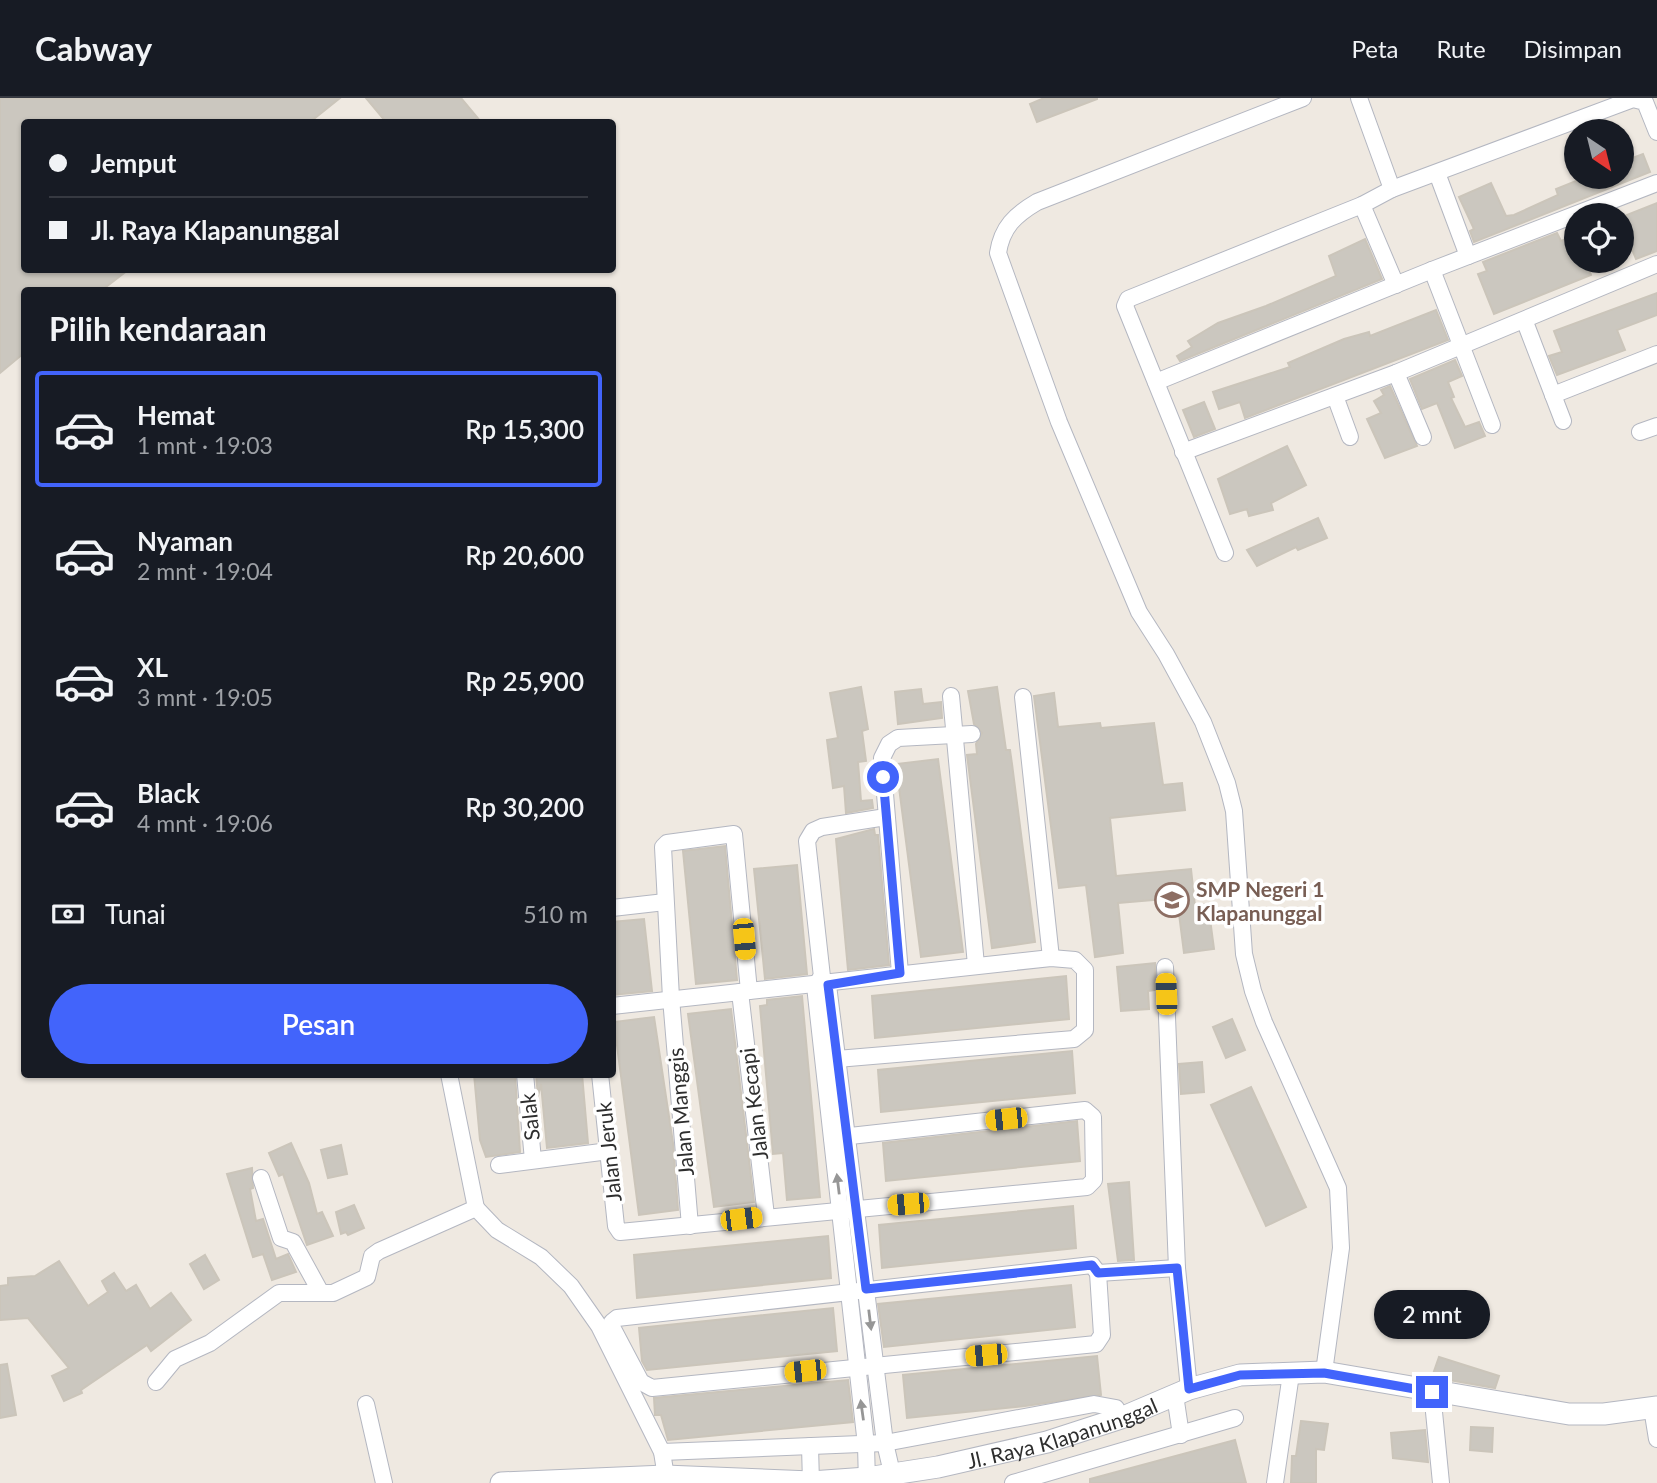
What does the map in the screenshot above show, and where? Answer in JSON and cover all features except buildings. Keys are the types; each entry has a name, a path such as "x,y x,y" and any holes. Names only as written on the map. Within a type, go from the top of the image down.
{"street":[{"path":"1303,98 1037,201 1010,221 1003,231 998,253 1059,422 1139,612 1166,654 1203,722 1227,783 1234,811 1244,954 1253,990 1264,1022 1338,1188 1341,1248 1324,1373"},
{"path":"1359,98 1392,190"},
{"path":"1225,553 1125,306 1128,299 1362,205 1392,190 1633,99 1645,102 1657,132"},
{"path":"1437,173 1468,256"},
{"path":"1156,382 1432,270 1657,183"},
{"path":"1362,205 1396,285"},
{"path":"1183,452 1396,373 1657,264"},
{"path":"1432,270 1492,425"},
{"path":"1525,321 1563,421"},
{"path":"1553,395 1657,354"},
{"path":"1396,373 1423,437"},
{"path":"1335,396 1350,437"},
{"path":"1640,432 1657,426"},
{"path":"951,696 976,965"},
{"path":"1023,697 1051,958"},
{"path":"900,973 882,758 891,740 910,736 972,734"},
{"path":"886,817 822,827 813,831 807,841 858,1291 876,1365 892,1473"},
{"name":"Jalan Kecapi","path":"665,901 663,847 667,843 734,834 745,991 766,1216"},
{"path":"616,907 665,901"},
{"name":"Jalan Manggis","path":"665,901 690,1226"},
{"path":"616,1005 1051,958 1075,960 1085,970 1085,1030 1080,1037 832,1060"},
{"path":"1165,967 1182,1392 1181,1434"},
{"path":"450,1078 476,1208 497,1230 541,1257 571,1286 599,1326 662,1452 666,1480"},
{"name":"Salak","path":"524,1078 533,1160"},
{"name":"Jalan Jeruk","path":"600,1078 616,1229 624,1232 690,1226"},
{"path":"690,1226 766,1216 1087,1187 1094,1180 1093,1117 1085,1110 840,1137"},
{"path":"499,1165 609,1151"},
{"path":"261,1178 281,1238 293,1242 321,1293"},
{"path":"156,1382 175,1359 211,1343 279,1293 342,1291 366,1277 372,1256 379,1251 476,1208"},
{"path":"1092,1265 1098,1273 1102,1335 1096,1344 652,1388 641,1382 612,1327 612,1322 617,1318 1092,1265"},
{"path":"1098,1273 1177,1268"},
{"path":"858,1291 856,1366 866,1445 867,1481"},
{"name":"Jl. Raya Klapanunggal","path":"501,1483 867,1481 892,1473 937,1475 1121,1418 1182,1392 1240,1375 1324,1373 1569,1414 1604,1414 1655,1408"},
{"path":"1275,1483 1291,1374"},
{"path":"1436,1393 1434,1412 1441,1483"},
{"path":"366,1404 384,1483"},
{"path":"662,1452 886,1443 1094,1404 1116,1408 1121,1418"},
{"path":"1655,1408 1657,1439"},
{"path":"1013,1483 1235,1418"},
{"path":"810,1446 811,1482"},
{"path":"704,1449 704,1480"}],"place":[{"name":"SMP Negeri 1 Klapanunggal","path":"1172,900"}],"route":[{"path":"883,777 900,973 828,985 866,1289 1092,1265 1098,1273 1177,1268 1189,1389 1240,1375 1324,1373 1432,1392"}]}
